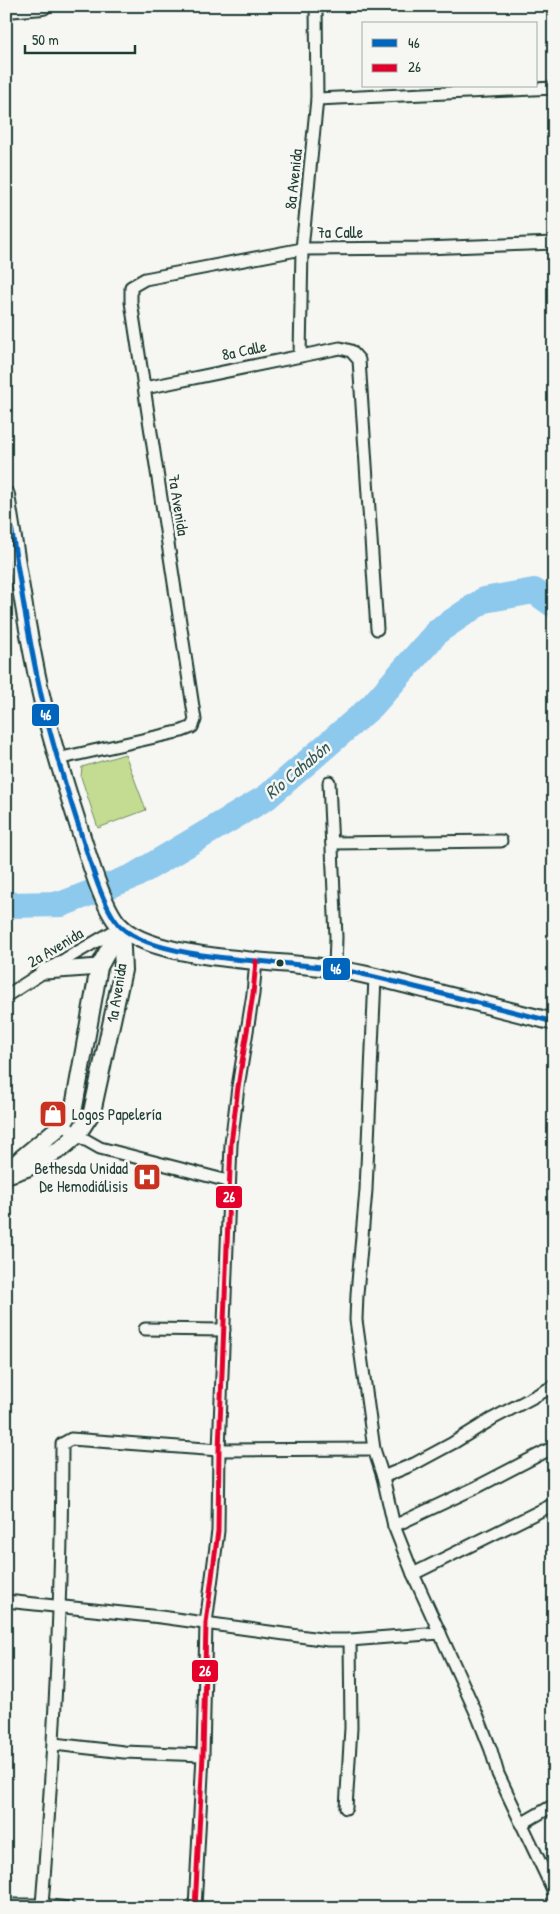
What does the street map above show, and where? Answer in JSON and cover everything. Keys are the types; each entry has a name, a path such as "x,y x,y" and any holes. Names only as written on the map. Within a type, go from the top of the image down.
{"main road":[{"path":"6,9 43,6"},
{"path":"6,495 26,616 45,711 57,759 89,858 110,911 121,927 130,934 159,946 256,962 335,968 554,1022"},
{"name":"1a Avenida","path":"6,1174 63,1124 74,1107 99,967 121,927"},
{"name":"1a Avenida","path":"6,1174 28,1168 62,1148 78,1135 92,1112 122,970 121,927"}],"street":[{"name":"8a Avenida","path":"300,355 302,249 317,99 316,6"},
{"path":"317,99 554,88"},
{"name":"7a Calle","path":"131,287 145,280 302,249 554,244"},
{"name":"7a Avenida","path":"57,759 192,727 195,720 131,302 131,287"},
{"name":"8a Calle","path":"145,388 300,355 340,348 351,351 359,360 377,629"},
{"path":"329,782 336,937 335,968"},
{"path":"332,843 500,841"},
{"name":"2a Avenida","path":"6,996 121,927"},
{"path":"195,1908 203,1755 206,1623 218,1531 228,1180 238,1087 247,1038 256,962"},
{"path":"45,971 99,967"},
{"path":"375,977 366,1190 356,1320 374,1449 383,1477 394,1526 413,1574 478,1716 498,1774 554,1892"},
{"path":"63,1124 100,1148 228,1180"},
{"path":"145,1329 224,1330"},
{"path":"383,1477 453,1444 492,1419 554,1386"},
{"path":"42,1905 54,1744 60,1606 62,1444 71,1439 219,1450 374,1449"},
{"path":"394,1526 477,1487 554,1447"},
{"path":"413,1574 554,1504"},
{"path":"6,1601 206,1623 328,1640 350,1640 440,1632"},
{"path":"346,1808 351,1728 350,1640"},
{"path":"54,1744 124,1752 203,1755"},
{"path":"521,1824 554,1806"},
{"path":"6,1905 42,1905 69,1908"}],"green space":[{"path":"125,754 146,810 98,828 81,777 82,767"}],"waterway":[{"name":"Río Cahabón","path":"6,905 62,904 134,876 267,797 372,706 438,631 484,600 534,591 554,605"}],"transit line":[{"name":"46","path":"6,495 28,631 49,728 67,791 98,885 109,910 121,927 139,938 163,947 223,958 313,966 356,973 554,1022"},
{"name":"26","path":"195,1908 203,1755 206,1623 218,1531 219,1450 231,1144 256,961"}],"place":[{"name":"Logos Papelería","path":"53,1114"},
{"name":"Bethesda Unidad De Hemodiálisis","path":"147,1177"}]}
